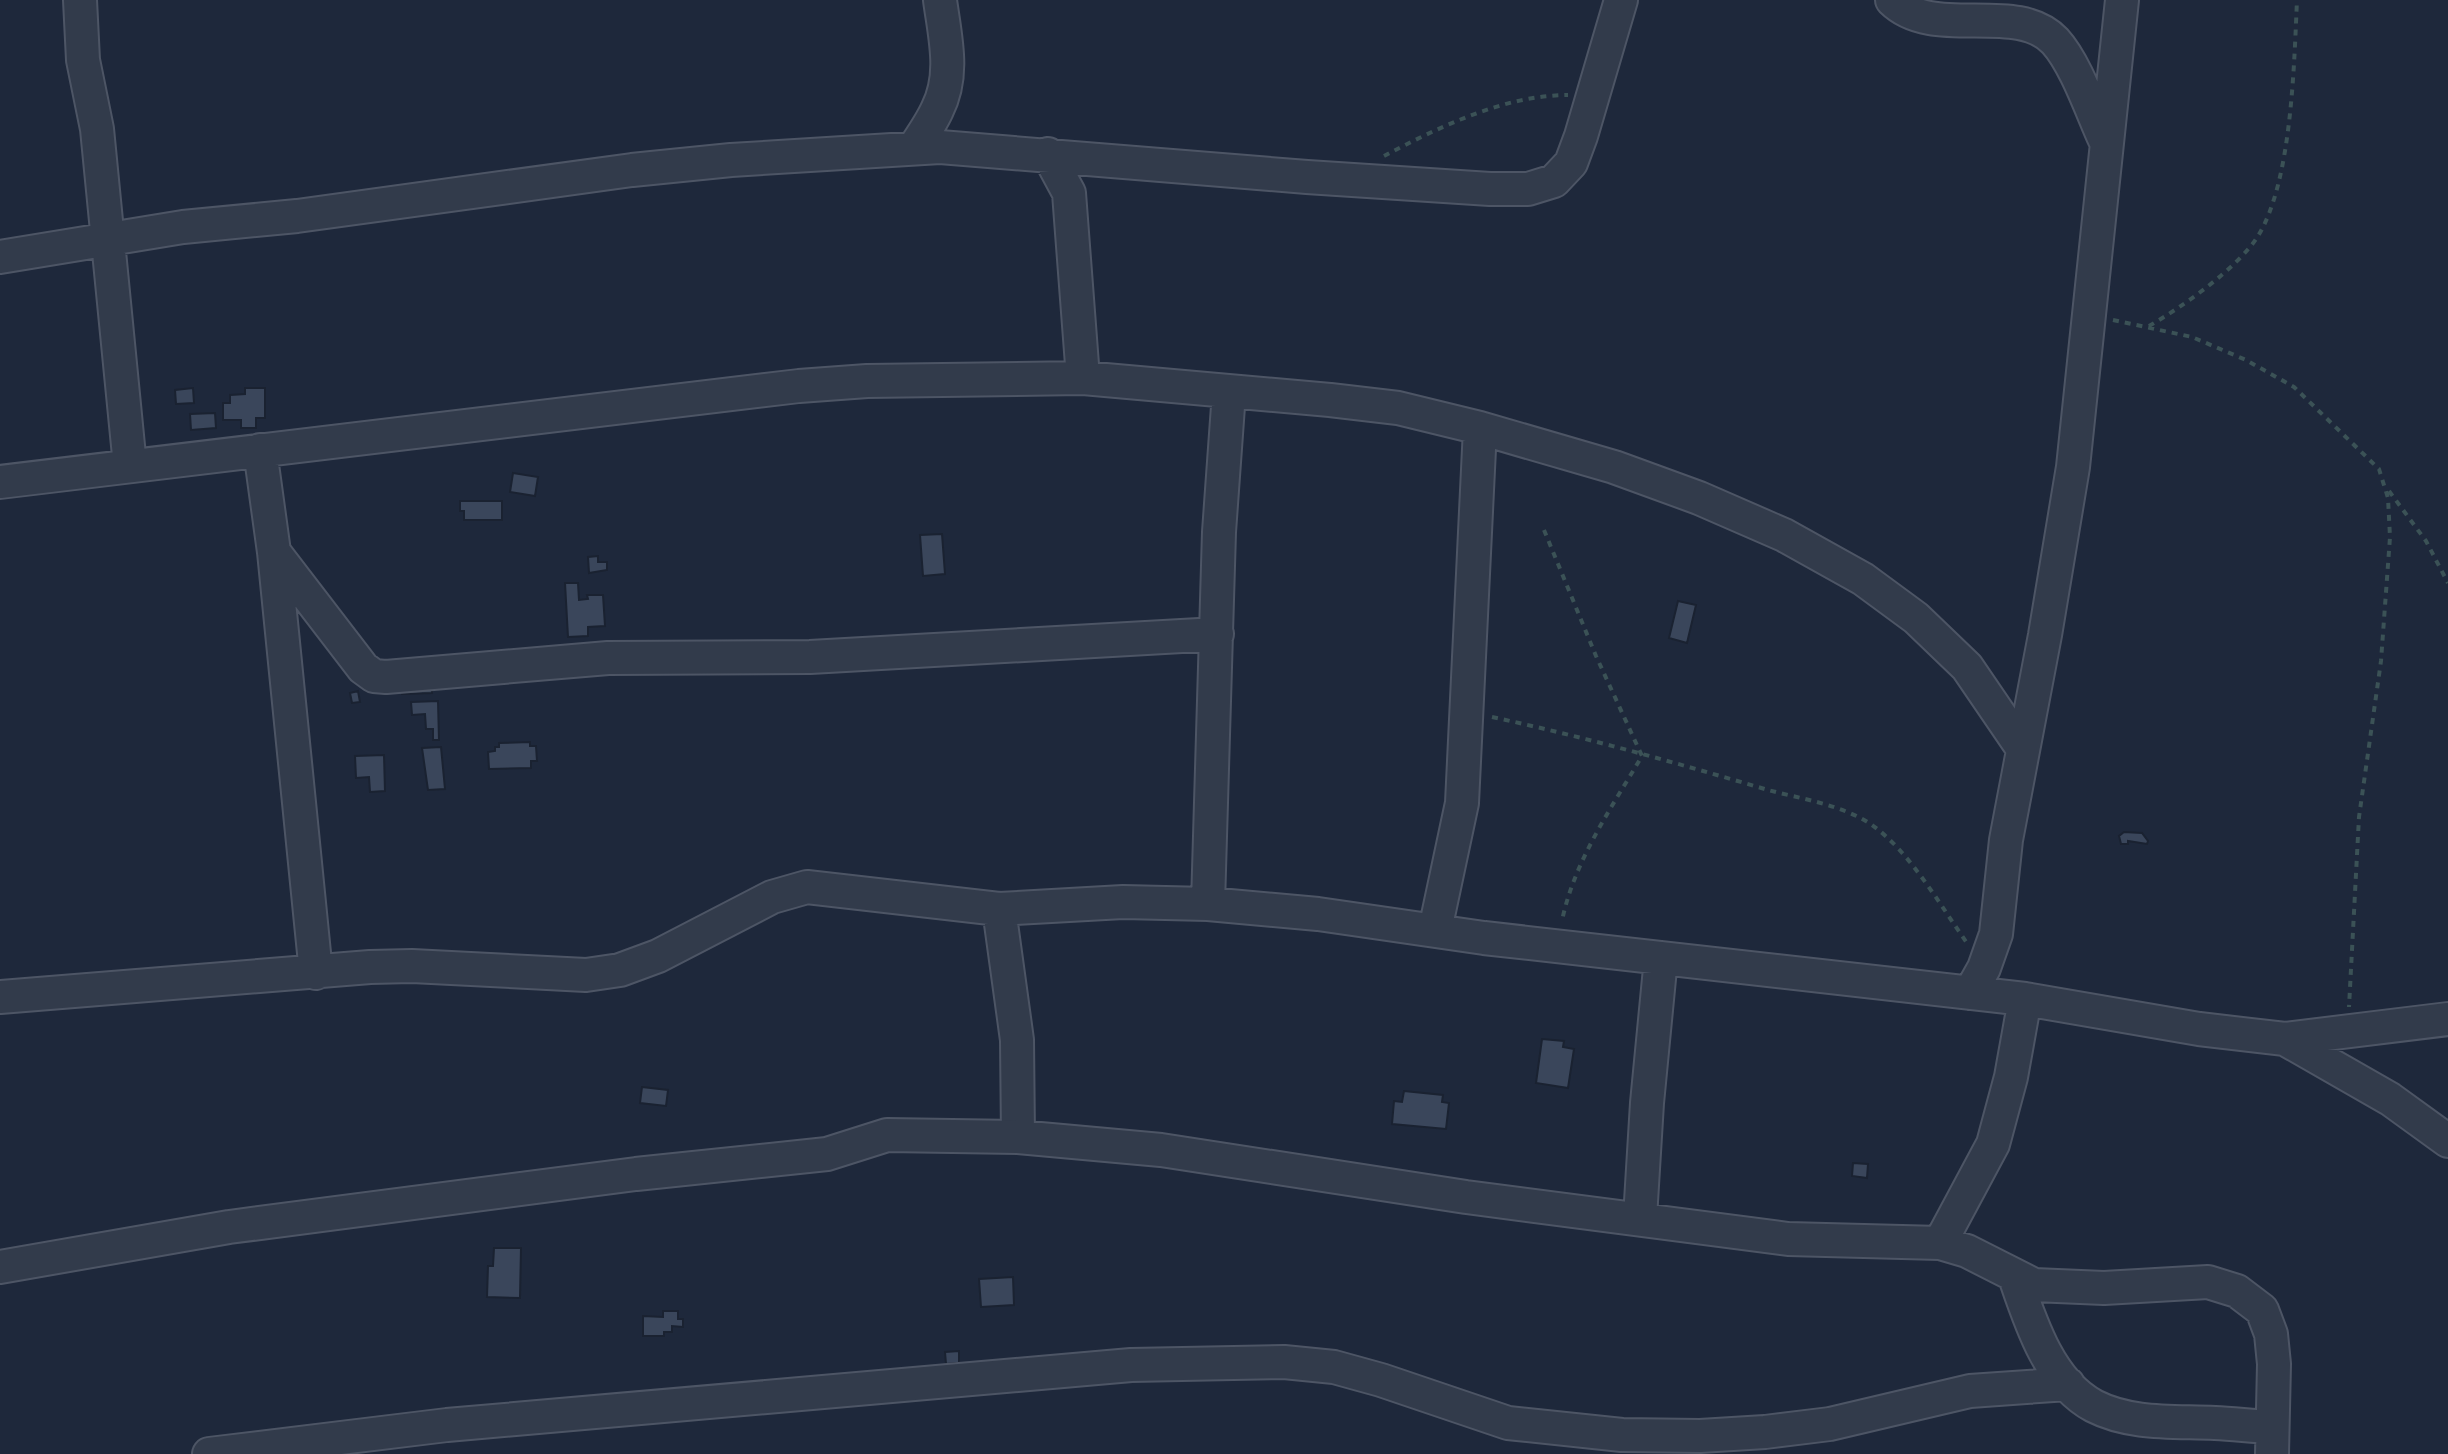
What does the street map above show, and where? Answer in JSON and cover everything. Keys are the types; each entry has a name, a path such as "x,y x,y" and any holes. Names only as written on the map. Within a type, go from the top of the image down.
{"street":[{"path":"80,0 83,60 97,129 130,466"},
{"path":"914,148 945,90 945,32 940,0"},
{"path":"0,257 107,239 632,170 914,148 959,147 1307,177 1528,189 1554,181 1571,163 1621,0"},
{"path":"1892,0 1904,12 1942,20 2004,21 2033,27 2055,40 2077,77 2106,144"},
{"path":"1977,980 1996,934 2006,840 2073,467 2122,0"},
{"path":"1048,154 1069,193 1083,378"},
{"path":"0,482 799,386 867,381 1083,378 1398,408 1614,467 1699,498 1784,535 1863,579 1916,618 1967,667 2023,749"},
{"path":"1208,904 1219,532 1229,392"},
{"path":"1435,930 1462,803 1480,428"},
{"path":"260,450 274,552 316,973"},
{"path":"274,552 363,668 374,676 608,658 810,657 1217,634"},
{"path":"0,997 412,966 586,975 620,970 658,956 772,897 807,887 897,896 940,905 999,909 1123,902 1208,904 1661,958 1977,980 2025,999 2199,1029 2285,1039 2448,1019"},
{"path":"999,909 1017,1040 1018,1137"},
{"path":"1640,1218 1661,958"},
{"path":"1940,1243 1993,1144 2011,1077 2025,999"},
{"path":"2285,1039 2390,1099 2448,1141"},
{"path":"0,1267 229,1227 636,1174 827,1154 887,1135 1018,1137 1161,1150 1450,1194 1800,1240 1940,1243 1967,1251 2034,1285 2070,1288 2208,1282 2237,1291 2262,1310 2271,1334 2274,1364 2271,1441 2126,1417 2093,1405 2068,1384 2041,1343 2015,1277"},
{"path":"209,1454 447,1425 1131,1365 1284,1362 1334,1367 1508,1423 1622,1435 1700,1436 1765,1432 1830,1424 1970,1391 2068,1384"}],"path":[{"path":"2149,326 2175,311 2246,252 2263,225 2277,188 2292,94 2297,0"},
{"path":"1384,156 1450,123 1530,98 1594,95"},
{"path":"2088,315 2192,337 2246,360 2294,387 2376,464 2386,487 2426,541 2448,583"},
{"path":"2347,1033 2359,817 2381,661 2390,537 2386,487"},
{"path":"1544,530 1596,656 1642,756"},
{"path":"1466,711 1554,730 1829,806 1860,818 1874,827 1935,896 1977,980"},
{"path":"1557,947 1565,906 1583,860 1642,756"}],"building":[{"path":"193,388 194,403 176,404 175,390"},
{"path":"245,388 265,388 265,418 256,418 256,428 241,428 241,420 223,420 223,403 230,403 230,395 245,394"},
{"path":"215,413 216,428 191,430 190,414"},
{"path":"513,473 538,477 535,496 510,492"},
{"path":"460,501 502,501 502,520 464,520"},
{"path":"942,534 945,574 923,576 920,535"},
{"path":"598,556 598,562 607,562 607,570 589,573 588,557"},
{"path":"565,583 578,583 579,600 588,599 587,595 603,595 605,626 588,627 588,636 568,637"},
{"path":"1678,601 1696,605 1687,643 1669,638"},
{"path":"431,677 432,693 402,694 401,679"},
{"path":"358,691 360,702 352,703 350,693"},
{"path":"438,701 439,740 433,740 433,729 426,729 425,714 412,715 411,702"},
{"path":"530,742 530,746 536,746 537,761 531,761 531,768 489,769 488,752 495,751 499,743"},
{"path":"441,747 445,789 428,790 422,748"},
{"path":"384,755 385,791 370,792 369,777 356,778 355,756"},
{"path":"2124,832 2142,833 2147,844 2128,841 2128,844 2121,844 2119,836"},
{"path":"1542,1039 1564,1041 1563,1047 1574,1049 1568,1088 1536,1083"},
{"path":"642,1087 668,1090 666,1106 640,1103"},
{"path":"1404,1091 1443,1095 1442,1102 1449,1103 1446,1129 1392,1124 1394,1101 1402,1102"},
{"path":"1853,1163 1868,1164 1867,1178 1852,1176"},
{"path":"494,1248 521,1248 520,1298 487,1297 488,1266 493,1266"},
{"path":"1013,1277 1014,1305 981,1307 979,1279"},
{"path":"663,1311 678,1311 683,1327 672,1326 672,1332 664,1332 664,1336 643,1336 643,1316 663,1317"},
{"path":"959,1351 959,1363 946,1364 945,1352"}]}
